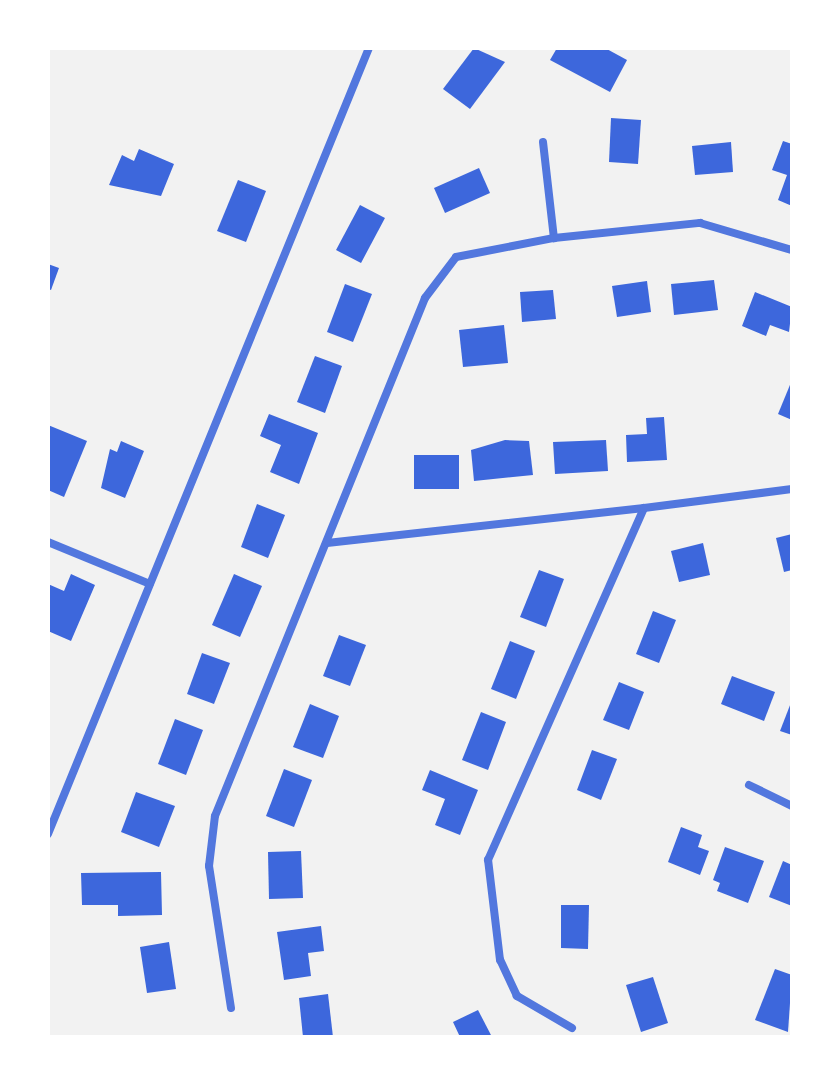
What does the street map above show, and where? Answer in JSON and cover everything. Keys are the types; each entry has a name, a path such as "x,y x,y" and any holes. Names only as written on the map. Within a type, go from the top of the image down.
{"street":[{"path":"48,834 369,48"},
{"path":"543,142 554,238"},
{"path":"231,1008 209,866 215,816 425,298 456,257 554,238 700,223 792,250"},
{"path":"327,543 792,489"},
{"path":"572,1028 517,996 500,960 488,860 644,508"},
{"path":"48,542 150,584"},
{"path":"749,785 792,806"}],"building":[{"path":"474,48 505,62 470,109 443,89"},
{"path":"557,48 605,48 627,60 610,92 550,60"},
{"path":"611,118 641,120 638,164 609,162"},
{"path":"783,141 792,144 792,206 778,200 787,175 772,170"},
{"path":"731,142 733,172 695,175 692,146"},
{"path":"139,149 174,164 161,196 109,185 122,155 134,161"},
{"path":"479,168 490,193 445,213 434,188"},
{"path":"238,180 266,191 246,242 217,231"},
{"path":"360,205 385,218 361,263 336,250"},
{"path":"48,264 59,268 51,290 48,289"},
{"path":"714,280 718,310 674,315 671,284"},
{"path":"647,281 651,312 617,317 612,286"},
{"path":"345,284 372,294 353,342 327,332"},
{"path":"553,290 556,319 522,322 520,292"},
{"path":"755,292 792,307 789,332 770,325 766,336 742,326"},
{"path":"504,325 508,363 463,367 459,330"},
{"path":"315,356 342,366 325,413 297,402"},
{"path":"792,380 792,420 778,414"},
{"path":"269,414 318,433 299,484 270,472 281,445 260,436"},
{"path":"664,417 667,460 627,462 626,435 647,434 646,418"},
{"path":"48,425 87,441 64,497 48,490"},
{"path":"505,440 529,441 533,475 474,481 471,450"},
{"path":"606,440 608,471 555,474 553,442"},
{"path":"121,441 144,451 125,498 101,488 110,449 117,452"},
{"path":"414,455 459,455 459,489 414,489"},
{"path":"257,504 285,515 268,558 241,547"},
{"path":"792,534 792,570 784,572 776,538"},
{"path":"703,543 710,575 679,582 671,551"},
{"path":"539,570 564,579 546,627 520,617"},
{"path":"71,574 95,585 71,641 48,631 48,584 64,591"},
{"path":"234,574 262,586 240,637 212,625"},
{"path":"653,611 676,620 659,663 636,654"},
{"path":"339,635 366,645 350,686 323,676"},
{"path":"510,641 535,651 516,699 491,689"},
{"path":"202,653 230,663 214,704 187,694"},
{"path":"732,676 775,692 764,721 721,704"},
{"path":"619,682 644,692 629,730 603,720"},
{"path":"792,700 792,735 780,731"},
{"path":"310,704 339,716 323,758 293,747"},
{"path":"481,712 506,722 488,770 462,760"},
{"path":"175,719 203,730 186,775 158,764"},
{"path":"592,750 617,759 601,800 577,790"},
{"path":"284,769 312,780 294,827 266,816"},
{"path":"430,770 478,790 460,835 435,825 445,799 422,790"},
{"path":"136,792 175,806 159,847 121,832"},
{"path":"681,827 702,835 698,847 709,851 700,875 668,862"},
{"path":"725,847 764,861 748,903 717,891 720,883 713,880"},
{"path":"301,851 303,898 269,899 268,852"},
{"path":"783,861 792,865 792,906 769,897"},
{"path":"161,872 162,915 118,916 118,905 82,905 81,873"},
{"path":"561,905 589,905 588,949 561,948"},
{"path":"321,926 324,951 308,953 311,976 284,980 277,932"},
{"path":"169,942 176,989 147,993 140,947"},
{"path":"775,969 792,975 788,1032 755,1020"},
{"path":"653,977 668,1023 641,1032 626,985"},
{"path":"328,994 333,1037 303,1037 299,998"},
{"path":"478,1010 492,1037 460,1037 453,1022"}]}
